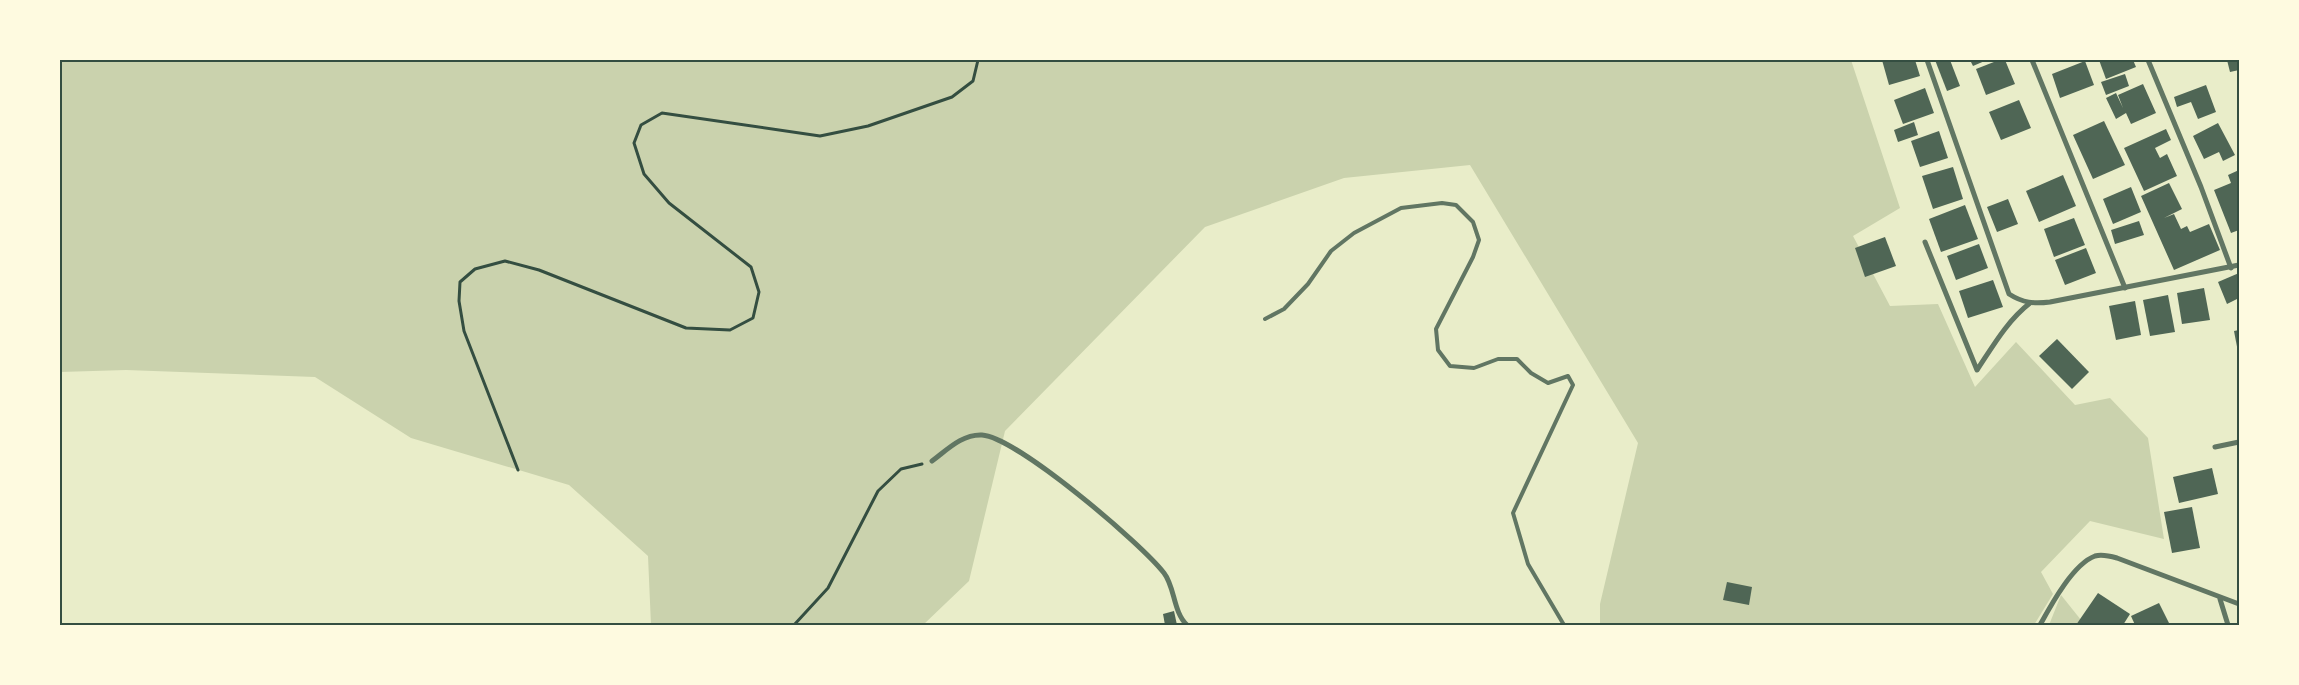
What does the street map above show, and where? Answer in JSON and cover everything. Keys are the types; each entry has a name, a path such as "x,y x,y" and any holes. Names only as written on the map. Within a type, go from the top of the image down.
{"street":[{"path":"1927,60 2010,294 2020,301 2030,303 2050,302 2239,265"},
{"path":"2032,60 2125,288"},
{"path":"2148,60 2201,187 2231,268"},
{"path":"1925,242 1978,370 2003,330 2030,303"},
{"path":"932,461 958,441 982,435 1011,447 1096,507 1165,574 1186,625"},
{"path":"2215,447 2239,442"},
{"path":"2040,625 2075,571 2089,559 2100,555 2117,558 2220,599 2239,604"},
{"path":"2220,599 2228,625"}],"lane":[{"path":"1265,319 1284,309 1308,284 1331,251 1354,233 1401,208 1442,202 1456,205 1473,222 1479,240 1474,257 1436,329 1438,350 1450,366 1474,368 1498,359 1517,359 1531,373 1548,383 1568,376 1573,385 1513,513 1528,564 1564,625"}],"path":[{"path":"518,470 464,331 459,301 460,282 475,269 505,261 539,270 686,328 730,330 753,318 759,292 751,267 669,203 644,174 634,143 641,125 662,113 820,136 868,126 952,96 973,81 978,60"},
{"path":"794,625 828,588 878,491 901,469 932,461"}],"green space":[{"path":"60,60 1851,60 1900,208 1853,236 1890,306 1938,304 1975,387 2016,342 2075,405 2110,398 2148,438 2164,539 2090,521 2041,572 2053,594 2034,625 1600,625 1600,604 1638,443 1470,165 1344,178 1205,227 1005,431 969,581 923,625 651,625 648,556 569,485 411,438 315,377 126,370 60,372"},
{"path":"2061,595 2085,625 2049,625"}],"building":[{"path":"1882,60 1915,60 1920,76 1889,85"},
{"path":"1935,60 1950,60 1960,86 1947,91"},
{"path":"1970,60 1987,60 1973,66"},
{"path":"1999,60 2005,60 2015,84 1986,95 1976,69"},
{"path":"2099,60 2133,60 2136,67 2106,79"},
{"path":"2227,60 2239,60 2239,70 2230,72"},
{"path":"2085,61 2094,85 2060,98 2052,74"},
{"path":"2125,74 2129,86 2106,95 2101,82"},
{"path":"2143,84 2156,113 2131,124 2126,113 2116,119 2106,98 2116,93 2123,108 2118,95"},
{"path":"2206,85 2216,112 2198,119 2191,102 2177,107 2174,97"},
{"path":"1925,88 1934,113 1903,124 1894,100"},
{"path":"2019,100 2031,128 2001,140 1989,112"},
{"path":"2104,121 2125,165 2093,179 2073,135"},
{"path":"1914,122 1918,135 1898,142 1894,130"},
{"path":"2218,123 2235,155 2223,161 2219,152 2204,159 2193,136"},
{"path":"2166,129 2171,140 2155,148 2160,158 2167,154 2177,176 2144,191 2124,148"},
{"path":"1939,131 1948,158 1920,167 1911,141"},
{"path":"1953,167 1963,199 1933,209 1922,176"},
{"path":"2239,170 2239,230 2231,233 2214,190 2231,183 2228,175"},
{"path":"2063,175 2076,206 2039,222 2026,191"},
{"path":"2169,183 2182,209 2164,218 2174,214 2181,229 2187,226 2190,232 2209,224 2220,250 2174,270 2141,196"},
{"path":"2131,187 2141,212 2113,224 2103,199"},
{"path":"2008,199 2018,224 1997,232 1987,207"},
{"path":"1965,205 1978,239 1941,252 1929,219"},
{"path":"2074,218 2085,245 2054,257 2044,229"},
{"path":"2139,221 2144,235 2115,244 2111,230"},
{"path":"1885,237 1896,266 1865,277 1855,248"},
{"path":"1979,244 1988,268 1956,280 1947,256"},
{"path":"2086,248 2096,273 2065,285 2055,260"},
{"path":"2239,273 2239,298 2227,304 2218,282"},
{"path":"1993,280 2003,307 1968,318 1959,291"},
{"path":"2204,288 2210,320 2182,324 2177,293"},
{"path":"2168,295 2175,332 2150,336 2143,300"},
{"path":"2135,301 2141,335 2116,340 2109,306"},
{"path":"2239,330 2239,352 2238,352 2234,331"},
{"path":"2057,339 2089,372 2072,389 2039,356"},
{"path":"2212,468 2218,494 2179,503 2173,477"},
{"path":"2192,507 2200,548 2172,553 2164,512"},
{"path":"1727,582 1752,587 1749,605 1723,600"},
{"path":"2098,593 2130,614 2123,625 2076,625"},
{"path":"2159,603 2170,625 2135,625 2131,616"},
{"path":"1174,611 1177,625 1165,625 1163,614"}]}
